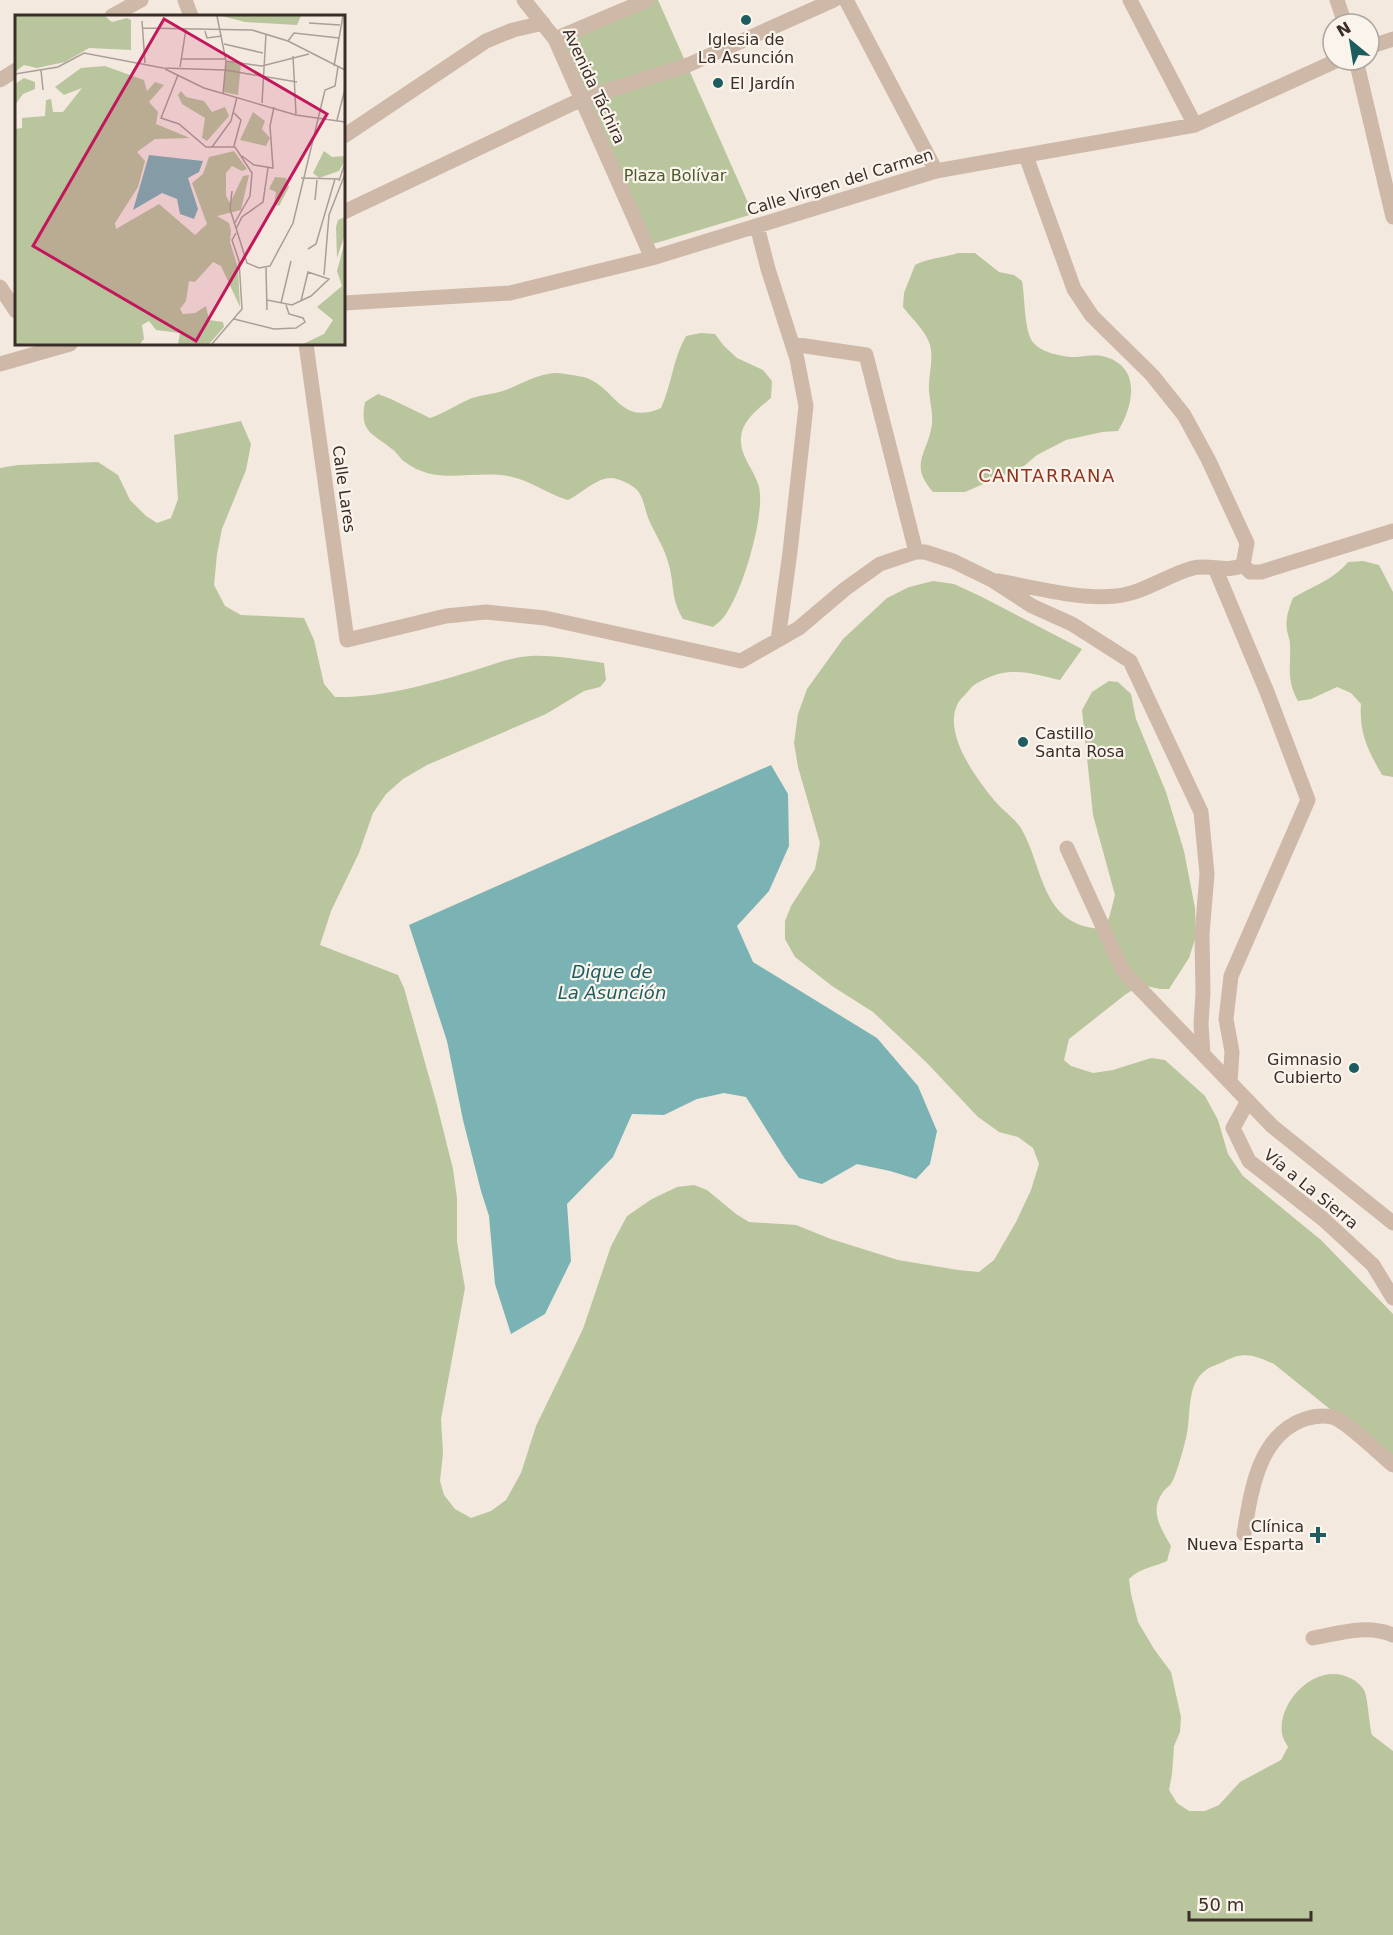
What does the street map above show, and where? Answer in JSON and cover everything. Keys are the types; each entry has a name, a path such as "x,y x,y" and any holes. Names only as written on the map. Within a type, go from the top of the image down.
{"street":[{"path":"114,15 141,0"},
{"path":"185,0 191,15"},
{"name":"Avenida Táchira","path":"524,0 555,39 652,258"},
{"path":"555,39 647,0"},
{"path":"345,212 582,99 688,65 834,0"},
{"path":"846,0 936,171"},
{"path":"1130,0 1194,126"},
{"path":"345,135 486,40 513,30 543,23"},
{"name":"Calle Virgen del Carmen","path":"345,303 510,293 652,258 936,171 1194,126 1321,68"},
{"path":"0,80 15,71"},
{"path":"1359,72 1393,217"},
{"path":"1026,156 1074,289 1092,316 1152,375 1184,415 1208,459 1247,543 1243,565"},
{"path":"757,226 768,269 797,359 806,406 778,640"},
{"path":"0,286 15,308"},
{"path":"792,344 866,355 916,552"},
{"path":"0,364 42,347 61,345"},
{"name":"Calle Lares","path":"306,345 347,640 446,616 486,612 545,618 741,661 778,640"},
{"path":"1243,565 1250,572 1261,573 1393,531"},
{"path":"778,640 799,628 845,589 880,564 916,552 925,552 953,561 992,580 1032,606 1072,624 1130,660 1201,812 1207,874 1202,935 1203,1054"},
{"path":"992,580 1083,595 1116,596 1145,589 1195,568 1236,568 1243,565"},
{"path":"1215,568 1271,702 1308,800 1231,976 1226,1019 1232,1052 1230,1082"},
{"path":"1067,848 1124,971 1272,1126 1393,1224"},
{"name":"Vía a La Sierra","path":"1248,1101 1233,1128 1249,1161 1323,1219 1373,1265 1393,1298"},
{"path":"1244,1534 1262,1460 1270,1445 1281,1433 1297,1422 1314,1416 1334,1417 1348,1425 1362,1440 1393,1465"},
{"path":"1313,1638 1360,1629 1384,1631 1393,1635"}],"green space":[{"name":"Plaza Bolívar","path":"647,0 658,0 753,214 646,246 555,39"},
{"path":"958,253 975,253 999,272 1014,275 1022,281 1027,328 1035,345 1057,355 1074,357 1099,355 1115,361 1124,368 1129,377 1131,398 1124,421 1118,431 1066,440 1037,455 1024,466 965,492 933,492 926,482 921,466 932,424 929,391 931,351 925,335 903,307 904,293 915,265"},
{"path":"701,333 715,334 737,358 763,370 772,381 771,398 748,420 741,437 743,452 759,486 760,507 755,539 739,589 723,618 713,627 683,619 674,597 670,570 664,551 641,497 637,490 629,484 606,478 568,500 508,476 455,476 429,473 403,461 394,450 369,431 364,420 365,402 378,394 430,418 472,398 503,391 535,378 555,373 590,379 625,408 646,413 661,408 678,353 686,336"},
{"path":"241,421 251,444 246,470 222,529 214,585 225,606 241,615 304,618 314,640 324,684 335,697 403,690 523,657 549,656 604,663 606,680 600,687 584,691 546,714 427,765 403,779 386,794 373,813 359,853 331,911 320,945 398,975 404,988 437,1105 453,1169 457,1198 457,1242 465,1288 441,1419 443,1453 440,1481 444,1495 455,1509 471,1518 491,1511 506,1500 521,1473 536,1426 583,1329 611,1246 627,1216 652,1199 677,1187 694,1185 707,1190 749,1222 796,1225 831,1239 898,1260 979,1272 994,1260 1031,1190 1039,1164 1033,1148 1018,1137 999,1132 978,1117 926,1062 873,1012 832,986 795,957 785,939 785,921 791,906 815,869 820,843 798,767 794,743 798,714 807,689 843,639 887,598 909,587 933,581 954,584 1082,649 1060,680 1013,672 995,675 977,683 958,703 954,715 954,728 970,768 994,800 1022,830 1047,893 1056,907 1067,918 1082,925 1102,929 1109,918 1115,895 1093,815 1082,710 1092,692 1109,681 1118,682 1131,694 1136,719 1166,792 1184,851 1195,908 1196,936 1189,958 1169,989 1142,985 1126,994 1069,1039 1064,1060 1071,1066 1093,1073 1113,1070 1151,1058 1165,1060 1205,1096 1218,1120 1228,1154 1243,1176 1321,1240 1393,1314 1393,1460 1274,1364 1260,1358 1237,1356 1208,1369 1199,1376 1195,1384 1180,1461 1174,1479 1163,1492 1157,1506 1158,1520 1171,1546 1167,1561 1143,1570 1129,1579 1138,1622 1171,1672 1181,1717 1180,1732 1174,1746 1169,1790 1177,1803 1189,1811 1205,1811 1219,1805 1240,1782 1281,1760 1288,1747 1282,1734 1282,1721 1293,1697 1302,1687 1325,1675 1337,1674 1354,1680 1364,1690 1372,1735 1393,1751 1393,1935 0,1935 0,468 18,465 98,462 118,475 130,500 146,516 157,523 171,518 178,499 174,435"},
{"path":"1363,561 1379,565 1393,592 1393,777 1382,775 1373,758 1361,724 1361,704 1351,693 1337,687 1311,699 1298,701 1290,680 1290,643 1287,622 1293,598 1329,578 1348,562"}],"water":[{"name":"Dique de La Asunción","path":"771,765 788,794 789,846 769,891 737,926 753,962 877,1038 918,1086 937,1131 930,1164 916,1179 857,1164 822,1184 799,1178 746,1097 724,1093 697,1099 664,1115 632,1114 613,1157 567,1204 571,1261 545,1314 511,1334 495,1284 489,1216 463,1120 447,1041 409,925"}],"place":[{"name":"Iglesia de La Asunción","path":"746,20"},
{"name":"El Jardín","path":"718,83"},
{"name":"Castillo Santa Rosa","path":"1023,742"},
{"name":"Gimnasio Cubierto","path":"1354,1068"},
{"name":"Clínica Nueva Esparta","path":"1318,1535"}],"district":[{"name":"CANTARRANA","path":"1047,475"}]}
